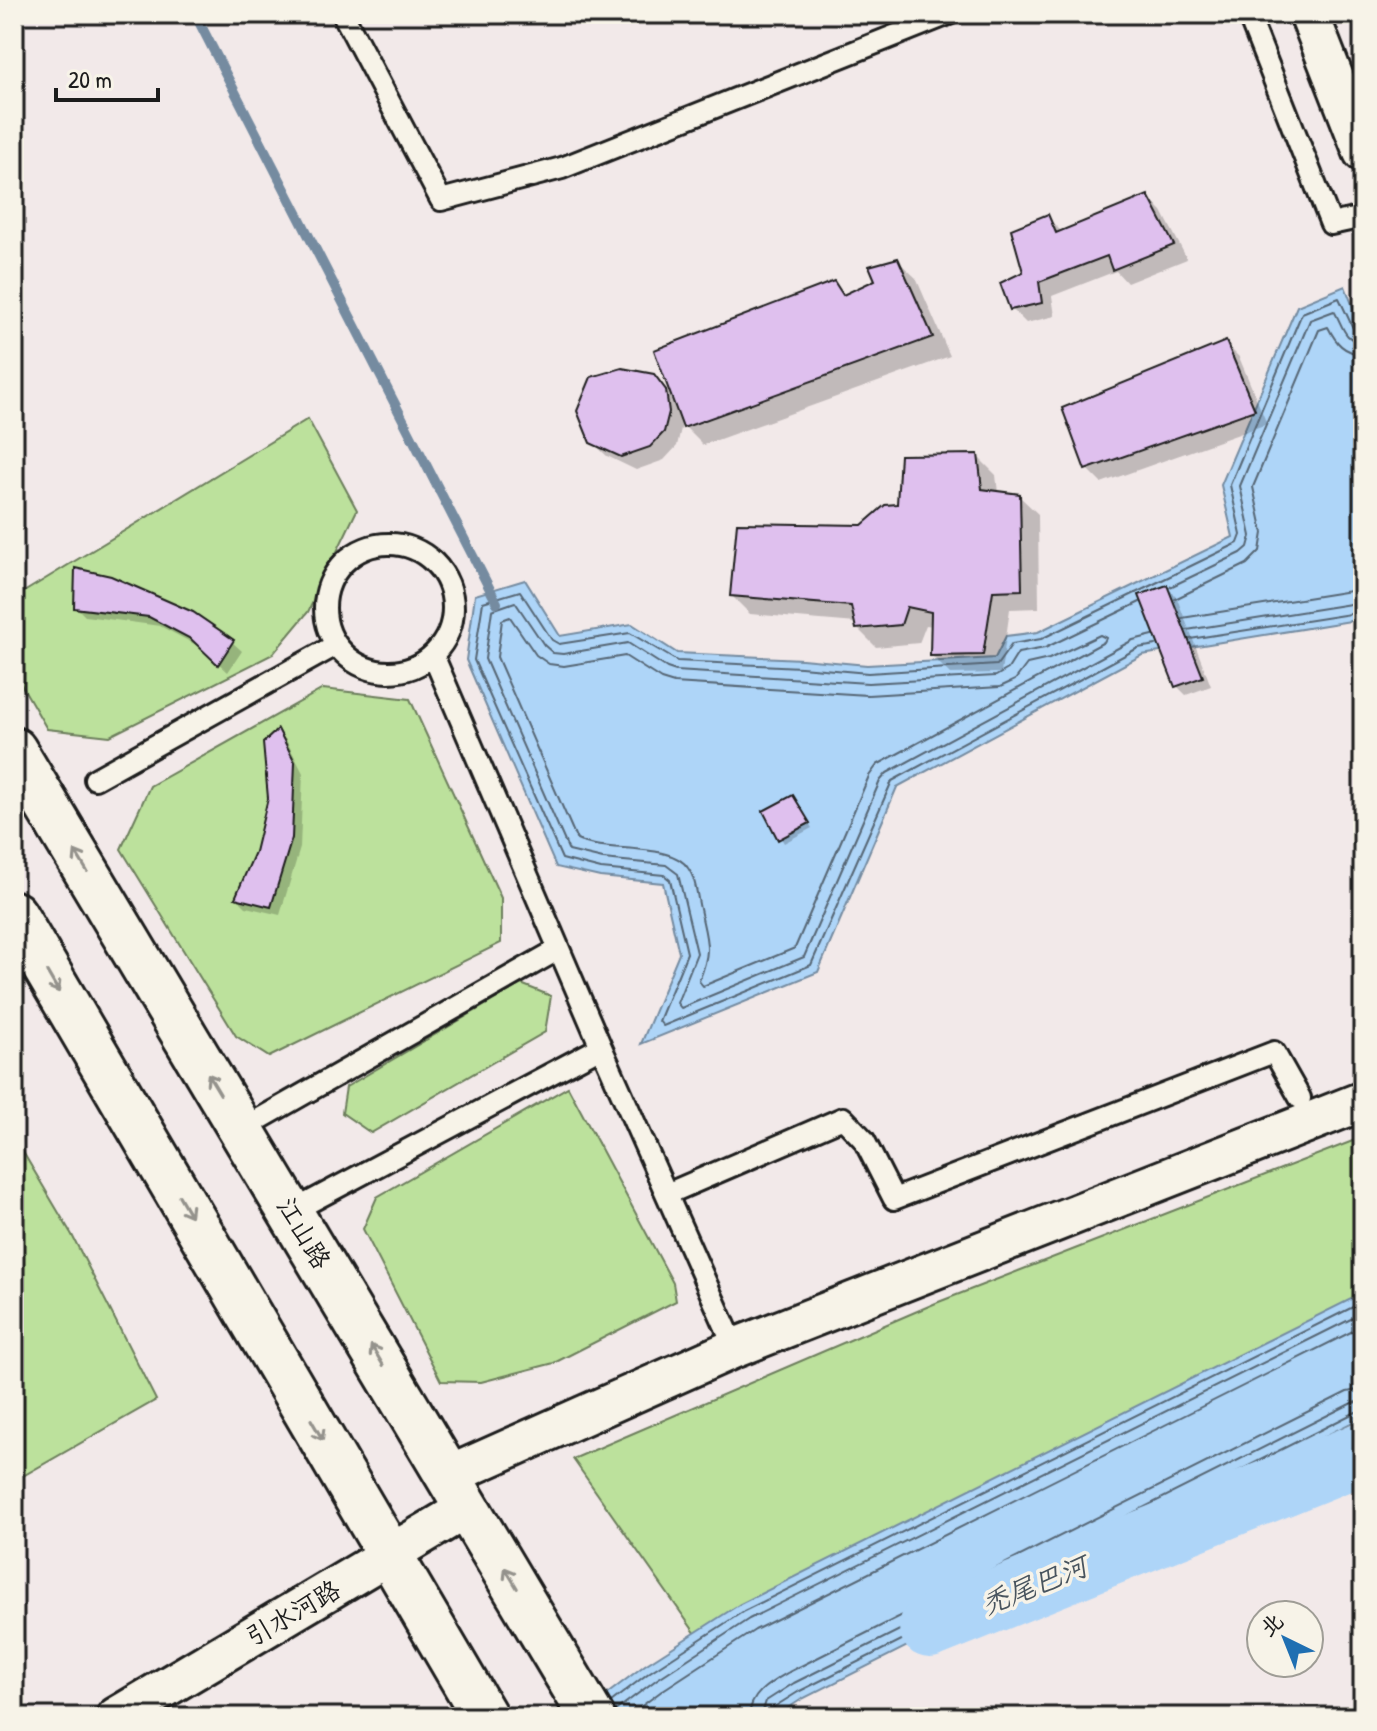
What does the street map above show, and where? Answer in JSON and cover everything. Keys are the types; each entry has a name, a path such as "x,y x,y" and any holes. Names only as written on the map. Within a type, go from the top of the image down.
{"main road":[{"name":"江山路","path":"14,750 592,1717"},
{"path":"14,914 485,1717"}],"street":[{"path":"1309,14 1363,152"},
{"name":"引水河路","path":"116,1717 390,1556 459,1491 735,1348 1363,1101"}],"lane":[{"path":"343,14 441,200 562,168 949,14"},
{"path":"1248,14 1331,224 1363,217"},
{"path":"396,544 417,550 434,562 446,578 452,598 453,619 446,639 433,655 415,667 394,672 372,670 352,661 336,645 328,627 325,606 329,585 339,567 356,553 375,545 396,544"},
{"path":"95,779 336,645"},
{"path":"433,655 601,1047 735,1348"},
{"path":"242,1129 559,949"},
{"path":"291,1212 601,1047"},
{"path":"667,1194 843,1118 864,1140 894,1199 1274,1052 1300,1098"}],"green space":[{"path":"308,419 357,510 308,612 273,654 110,736 47,729 14,672 14,598"},
{"path":"323,689 410,699 501,898 501,943 269,1057 236,1036 121,849 150,786"},
{"path":"521,984 551,996 545,1032 371,1133 342,1113 346,1087"},
{"path":"568,1087 673,1283 676,1301 554,1363 481,1382 441,1381 363,1229 377,1197"},
{"path":"14,1137 72,1235 156,1400 14,1481"},
{"path":"1363,1137 1363,1364 698,1637 573,1459 936,1303"}],"water":[{"path":"1345,286 1363,333 1363,619 1142,655 897,787 818,972 641,1044 679,953 663,883 600,877 556,867 466,660 475,595 525,580 560,636 632,624 677,653 867,665 995,658 1006,636 1038,632 1233,537 1221,485 1297,306"},
{"path":"1363,1293 1363,1417 802,1699 774,1717 577,1717 645,1665 740,1604"}],"building":[{"path":"1148,195 1174,245 1112,270 1107,256 1039,282 1042,303 1010,310 1000,283 1023,272 1011,229 1048,214 1056,233"},
{"path":"898,258 933,337 683,428 654,350 834,281 843,295 875,280 869,266"},
{"path":"1226,341 1255,410 1085,470 1062,408"},
{"path":"622,368 654,374 666,390 669,412 664,432 650,447 621,457 590,443 577,411 591,377"},
{"path":"978,454 982,489 1020,494 1022,590 993,591 983,655 930,656 931,612 907,607 901,625 856,629 851,606 730,596 737,523 862,525 885,505 897,504 900,455"},
{"path":"75,568 111,576 193,612 234,640 218,665 191,639 149,617 74,608"},
{"path":"1167,585 1203,677 1175,687 1139,595"},
{"path":"278,729 295,762 292,838 271,907 235,898 255,852 268,798 263,743"},
{"path":"793,795 810,823 778,840 763,811"}],"waterway":[{"path":"195,14 497,603"},
{"name":"秃尾巴河","path":"930,1627 1363,1453"}]}
